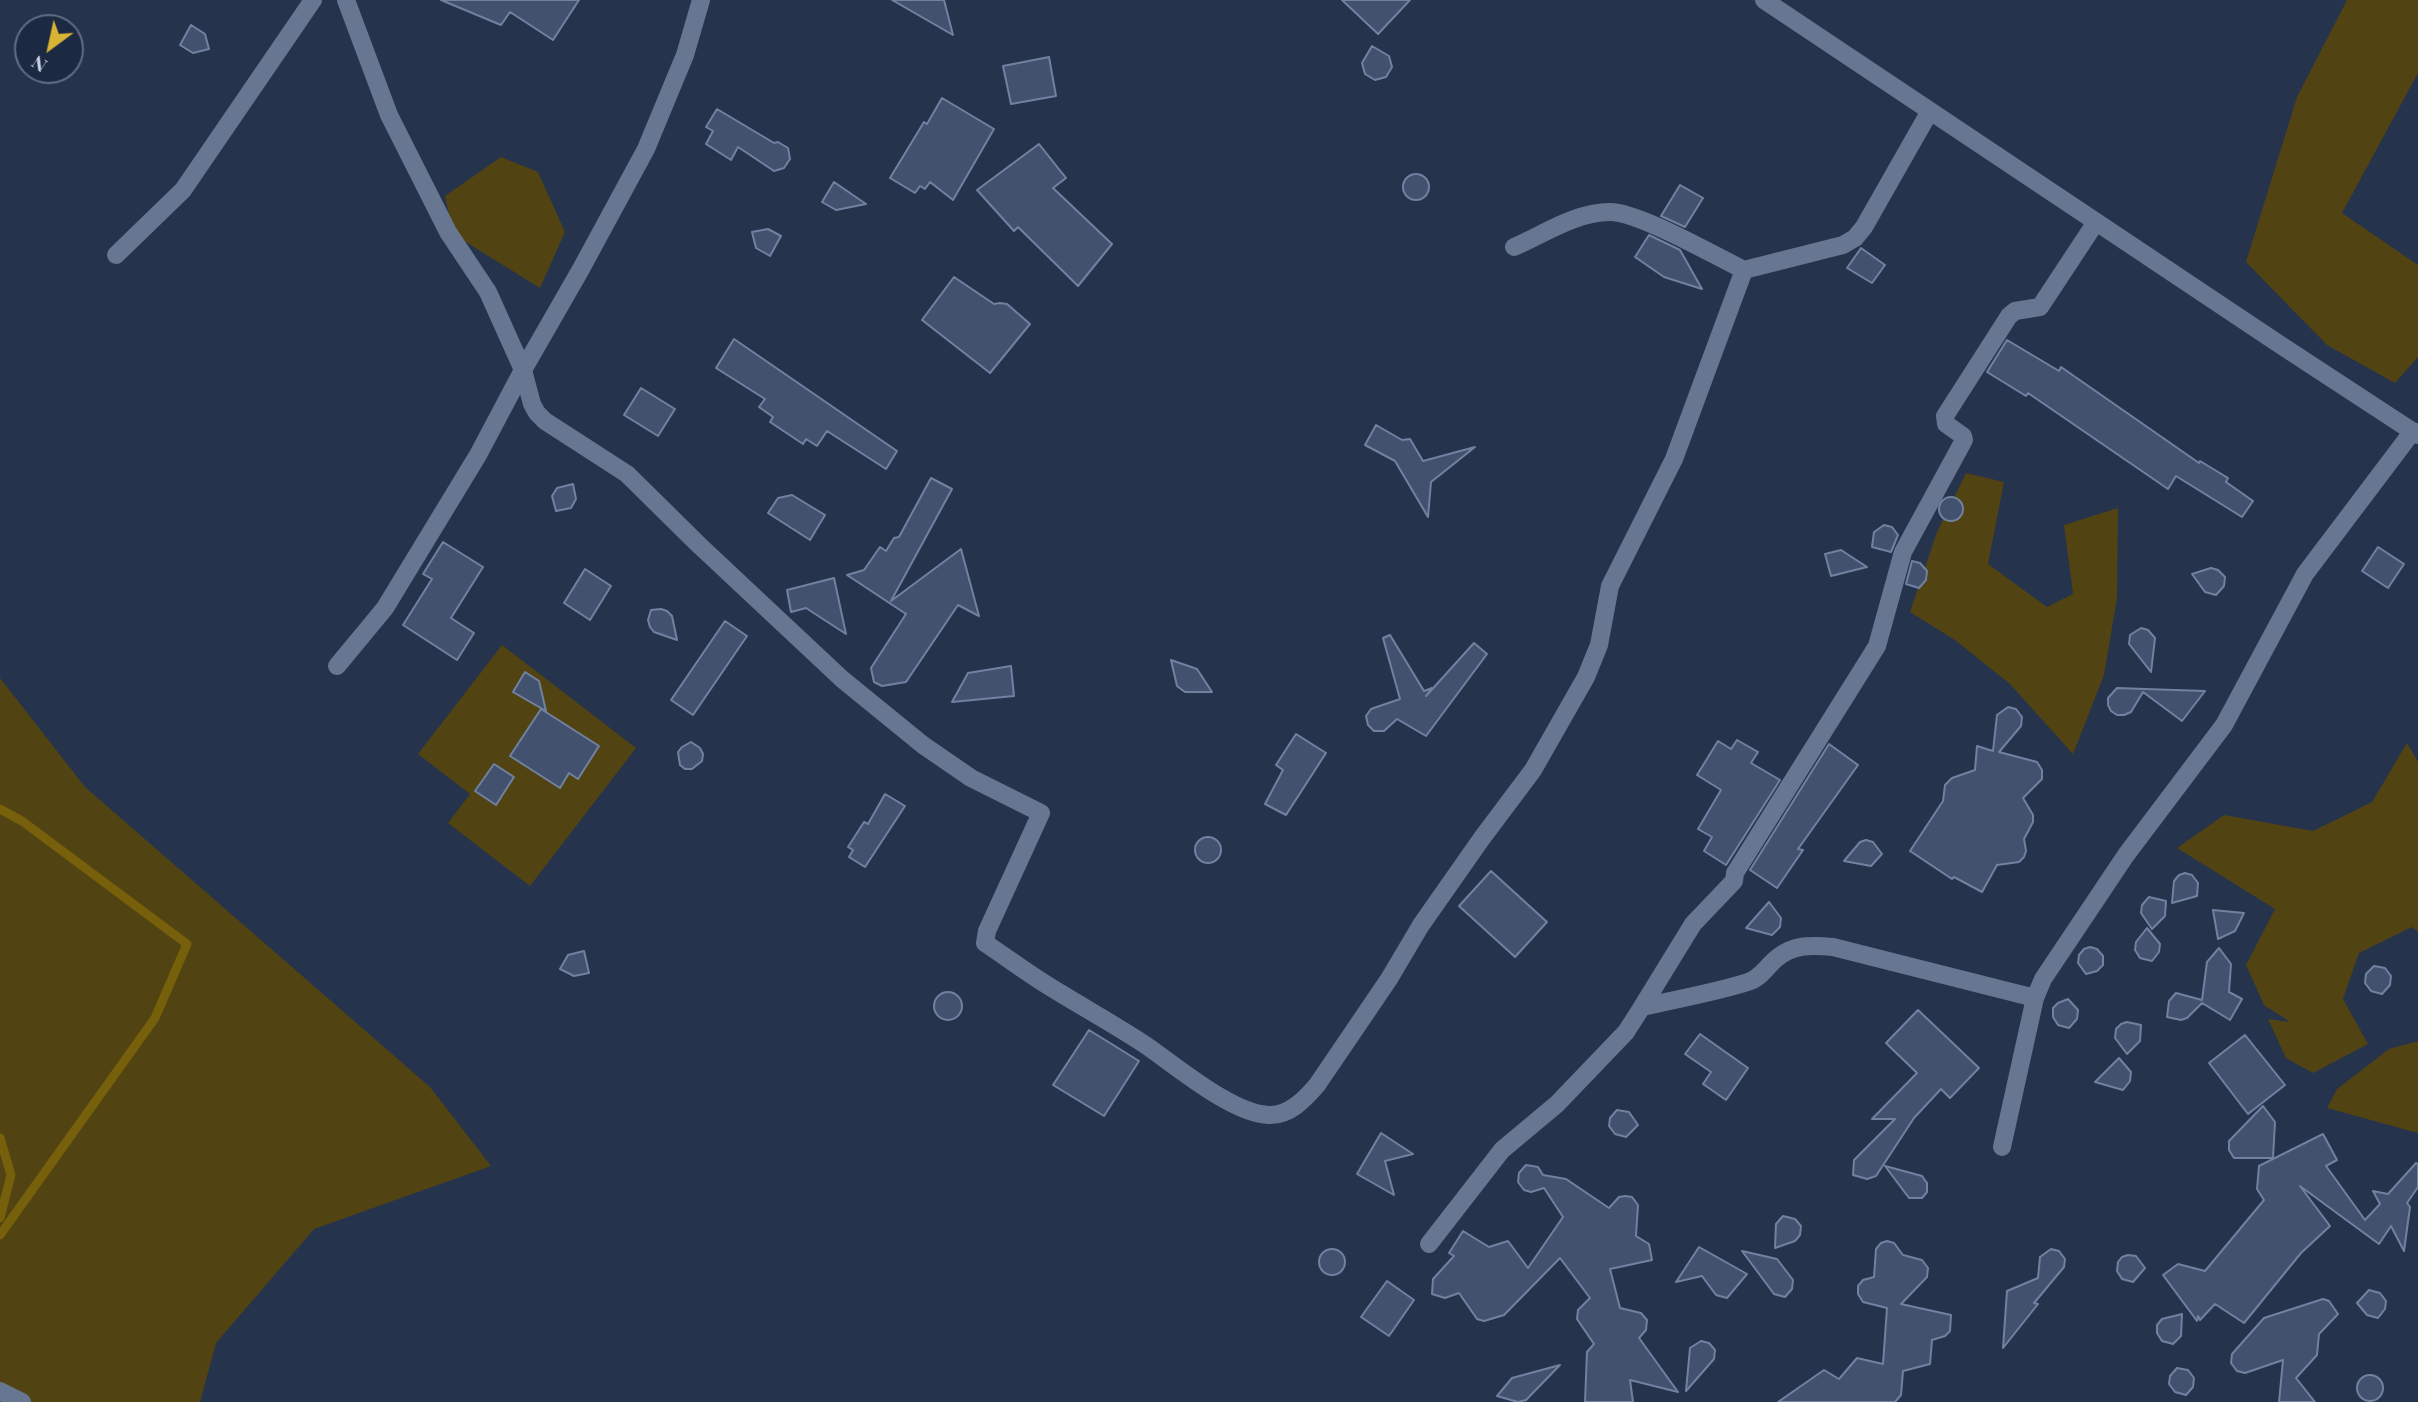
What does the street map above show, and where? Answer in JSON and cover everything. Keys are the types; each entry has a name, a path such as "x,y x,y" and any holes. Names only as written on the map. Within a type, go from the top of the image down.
{"street":[{"path":"116,255 183,190 313,0"},
{"path":"346,0 389,115 448,232 488,292 523,370 537,413 627,474 842,679 923,745 971,778 1041,813 987,931 985,943 1044,984 1143,1043 1218,1095 1252,1112 1270,1116 1293,1108 1305,1100 1317,1085 1394,971 1421,925 1533,770 1586,677 1599,645 1610,586 1674,459 1744,270"},
{"path":"337,666 385,608 478,455 523,370 582,269 646,149 685,55 701,0"},
{"path":"1764,0 2415,433 2305,574 2224,726 2126,855 2043,979 2035,999 2002,1147"},
{"path":"1514,247 1570,220 1610,212 1657,228 1744,270 1843,245 1855,238 1864,227 1930,110"},
{"path":"1429,1244 1502,1150 1557,1104 1626,1032 1693,924 1734,881 1735,873 1877,646 1903,552 1964,442 1963,436 1946,424 1945,416 2009,316 2015,311 2040,307 2096,222"},
{"path":"1642,1007 1711,993 1750,981 1762,975 1777,958 1793,948 1808,944 1833,947 2035,999"},
{"path":"0,1391 22,1402"}],"shaded area":[{"path":"2347,0 2418,0 2418,73 2342,213 2418,265 2418,357 2395,383 2327,345 2246,262 2297,97"},
{"path":"501,157 538,172 565,232 540,288 453,234 445,196"},
{"path":"1966,473 2004,482 1988,564 2047,607 2073,594 2064,525 2118,508 2117,598 2104,675 2073,754 2010,684 1955,640 1910,612 1937,532"},
{"path":"502,645 636,748 530,886 448,823 470,794 418,754"},
{"path":"0,678 85,787 430,1087 491,1166 314,1229 216,1343 200,1402 0,1402"},
{"path":"2407,743 2418,762 2418,932 2412,927 2359,953 2343,999 2368,1044 2313,1073 2286,1058 2268,1019 2290,1022 2264,1005 2246,965 2275,909 2177,848 2224,815 2313,831 2372,802"},
{"path":"2418,1041 2418,1133 2327,1108 2337,1089 2389,1049"}],"building":[{"path":"441,0 579,0 553,40 510,12 501,25"},
{"path":"892,0 944,0 953,35"},
{"path":"1342,0 1410,0 1378,34"},
{"path":"191,25 205,34 209,49 193,53 180,45"},
{"path":"1372,46 1389,56 1392,67 1386,77 1375,80 1365,74 1362,63"},
{"path":"1049,57 1056,96 1011,104 1003,66"},
{"path":"942,98 994,129 953,200 930,182 925,189 920,186 915,193 890,178"},
{"path":"717,109 774,143 778,142 788,148 790,159 784,168 774,171 738,147 731,160 706,144 713,131 706,127"},
{"path":"1039,144 1066,178 1053,188 1112,244 1078,286 1018,227 1014,231 977,190"},
{"path":"1416,174 1425,178 1429,187 1425,196 1416,200 1407,196 1403,187 1407,178"},
{"path":"834,182 866,204 836,210 822,202"},
{"path":"1680,185 1703,198 1685,227 1661,216"},
{"path":"768,229 781,236 770,256 756,248 752,232"},
{"path":"1649,235 1680,250 1702,289 1664,277 1635,257"},
{"path":"1861,248 1885,265 1872,283 1847,268"},
{"path":"954,277 994,304 1007,304 1030,324 990,373 922,320"},
{"path":"734,339 897,451 886,469 827,431 817,446 806,439 803,444 770,422 773,417 759,407 765,399 716,368"},
{"path":"2007,340 2059,371 2061,367 2199,463 2200,461 2228,478 2226,482 2253,501 2242,517 2176,476 2168,489 2028,393 2026,396 1987,372"},
{"path":"641,388 675,409 658,436 624,415"},
{"path":"1376,425 1402,440 1410,439 1423,461 1475,447 1431,482 1428,517 1395,461 1365,445"},
{"path":"931,478 952,489 891,601 961,549 979,616 958,605 906,682 882,686 874,682 871,668 906,614 847,575 864,570 880,547 886,551 894,538 899,537"},
{"path":"573,484 576,499 571,508 556,511 552,496 557,488"},
{"path":"792,495 825,515 810,540 768,513 778,498"},
{"path":"1951,497 1960,500 1963,509 1960,518 1951,521 1942,518 1939,509 1942,500"},
{"path":"1884,525 1892,527 1898,535 1891,552 1872,547 1874,532"},
{"path":"443,542 483,567 451,618 474,633 457,660 403,625 432,579 423,574"},
{"path":"2378,547 2404,564 2388,588 2362,571"},
{"path":"1841,550 1867,567 1831,576 1825,554"},
{"path":"1912,561 1920,563 1927,571 1926,580 1919,588 1906,584"},
{"path":"2211,568 2218,570 2225,577 2224,586 2216,595 2205,592 2192,574"},
{"path":"585,569 611,586 590,620 564,603"},
{"path":"834,578 846,634 806,608 791,612 787,590"},
{"path":"661,609 672,616 677,640 654,632 650,627 648,620 651,610"},
{"path":"725,621 747,636 693,715 671,700"},
{"path":"2141,628 2148,630 2155,638 2151,672 2129,644 2130,635"},
{"path":"1390,635 1424,691 1432,688 1426,696 1474,643 1487,654 1426,736 1397,719 1384,731 1374,731 1368,725 1366,716 1371,709 1400,699 1383,638"},
{"path":"1171,660 1197,669 1212,692 1185,692 1177,686"},
{"path":"1011,666 1014,696 952,702 968,673"},
{"path":"525,672 539,681 546,711 513,692"},
{"path":"2117,688 2205,691 2182,721 2143,692 2131,712 2117,715 2111,711 2108,698"},
{"path":"2008,707 2016,709 2022,717 2021,726 1999,752 2037,762 2042,770 2042,779 2023,798 2033,815 2033,822 2024,839 2024,857 2019,862 1997,865 1982,892 1954,877 1952,879 1910,851 1943,801 1945,785 1952,778 1975,770 1977,746 1993,751 1997,715"},
{"path":"541,709 599,746 578,779 569,773 560,788 510,756"},
{"path":"1296,734 1326,753 1286,815 1265,804 1283,770 1276,765"},
{"path":"1737,740 1758,752 1751,763 1780,780 1726,865 1704,851 1712,837 1698,829 1721,790 1697,775 1718,741 1731,749"},
{"path":"691,742 700,748 702,761 692,769 685,769 680,765 678,752"},
{"path":"1829,744 1858,765 1798,849 1803,850 1777,888 1750,870"},
{"path":"494,764 514,777 496,805 475,791"},
{"path":"885,794 905,806 865,867 849,857 853,850 848,847 864,822 868,824"},
{"path":"1208,837 1217,841 1221,850 1217,859 1208,863 1199,859 1195,850 1199,841"},
{"path":"1860,842 1873,842 1882,854 1871,866 1844,861"},
{"path":"1491,871 1547,922 1515,957 1459,906"},
{"path":"2185,873 2192,875 2198,883 2197,896 2172,903 2174,881"},
{"path":"2149,897 2166,901 2165,916 2152,929 2141,913 2142,905"},
{"path":"1769,902 1781,918 1780,927 1772,935 1746,928"},
{"path":"2213,910 2244,913 2235,931 2218,939"},
{"path":"2147,928 2160,944 2159,952 2152,961 2140,958 2135,950 2136,942"},
{"path":"2090,947 2097,949 2103,956 2103,965 2097,971 2086,974 2078,963 2079,955"},
{"path":"2219,948 2231,964 2229,992 2242,999 2230,1020 2202,1003 2187,1018 2181,1020 2167,1017 2169,1001 2176,993 2202,1000 2207,962"},
{"path":"584,951 589,973 574,976 560,969 568,955"},
{"path":"2374,966 2385,968 2391,976 2390,985 2382,994 2371,991 2365,983 2366,974"},
{"path":"948,992 958,996 962,1006 958,1016 948,1020 938,1016 934,1006 938,996"},
{"path":"2068,999 2078,1010 2077,1019 2069,1028 2058,1025 2053,1017 2053,1008"},
{"path":"1918,1010 1979,1068 1950,1098 1941,1089 1914,1118 1876,1176 1867,1179 1853,1175 1854,1160 1895,1119 1872,1119 1917,1073 1886,1043"},
{"path":"2127,1022 2141,1025 2140,1041 2127,1054 2115,1038 2116,1029"},
{"path":"1089,1030 1139,1061 1104,1116 1053,1085"},
{"path":"1700,1034 1748,1068 1726,1100 1703,1084 1711,1072 1685,1054"},
{"path":"2245,1035 2285,1085 2248,1114 2209,1063"},
{"path":"2119,1058 2131,1072 2130,1081 2123,1090 2095,1082"},
{"path":"2263,1106 2275,1122 2273,1158 2234,1158 2229,1150 2229,1141"},
{"path":"1617,1110 1629,1112 1638,1125 1626,1137 1615,1134 1609,1126 1610,1118"},
{"path":"1381,1133 1413,1154 1385,1161 1394,1195 1357,1174"},
{"path":"2323,1134 2337,1160 2326,1166 2365,1220 2380,1204 2373,1191 2388,1194 2416,1163 2418,1164 2418,1187 2407,1203 2410,1207 2404,1251 2391,1226 2379,1244 2300,1186 2330,1226 2301,1253 2244,1323 2215,1304 2200,1320 2198,1316 2197,1321 2163,1275 2178,1264 2205,1271 2264,1200 2257,1189 2259,1166"},
{"path":"1526,1165 1538,1167 1543,1175 1566,1179 1609,1208 1619,1197 1625,1196 1632,1197 1638,1205 1636,1236 1649,1244 1652,1260 1610,1269 1620,1308 1641,1313 1647,1320 1646,1330 1639,1338 1678,1392 1630,1380 1633,1402 1585,1402 1587,1352 1594,1344 1577,1319 1578,1310 1590,1298 1560,1258 1504,1315 1484,1321 1477,1319 1459,1293 1445,1298 1432,1294 1433,1279 1454,1256 1449,1253 1463,1231 1489,1247 1508,1241 1528,1268 1563,1217 1544,1188 1531,1192 1524,1190 1518,1182 1519,1173"},
{"path":"1885,1166 1922,1176 1927,1183 1927,1192 1922,1198 1909,1198"},
{"path":"1783,1216 1795,1219 1801,1226 1800,1235 1795,1241 1775,1248 1776,1224"},
{"path":"1887,1241 1894,1243 1903,1255 1922,1260 1928,1268 1927,1277 1901,1304 1951,1315 1950,1331 1945,1336 1932,1340 1930,1364 1903,1371 1901,1395 1895,1402 1778,1402 1824,1370 1839,1379 1857,1358 1883,1364 1887,1308 1863,1302 1858,1294 1858,1286 1863,1280 1874,1277 1876,1249"},
{"path":"1699,1247 1747,1274 1727,1298 1716,1295 1702,1276 1676,1282"},
{"path":"1332,1249 1342,1252 1345,1262 1342,1272 1332,1275 1322,1272 1319,1262 1322,1252"},
{"path":"2051,1249 2059,1251 2065,1259 2064,1267 2034,1303 2038,1304 2003,1348 2007,1291 2038,1278 2040,1257"},
{"path":"1742,1251 1777,1259 1793,1280 1792,1289 1785,1297 1774,1294"},
{"path":"2128,1255 2136,1256 2145,1268 2133,1282 2122,1279 2117,1271 2118,1262"},
{"path":"1387,1281 1414,1300 1389,1336 1361,1317"},
{"path":"2369,1290 2380,1293 2386,1301 2385,1309 2378,1318 2367,1315 2357,1303"},
{"path":"2323,1299 2329,1301 2338,1314 2319,1334 2317,1355 2296,1378 2315,1402 2279,1402 2283,1360 2245,1373 2237,1371 2231,1363 2232,1354 2264,1318"},
{"path":"2182,1314 2181,1336 2173,1344 2162,1341 2157,1333 2157,1325 2162,1319"},
{"path":"1701,1341 1709,1343 1715,1350 1714,1359 1686,1391 1690,1348"},
{"path":"1560,1365 1526,1400 1518,1402 1497,1396 1512,1378"},
{"path":"2177,1368 2188,1370 2194,1378 2193,1387 2186,1395 2175,1392 2169,1384 2170,1376"},
{"path":"2370,1375 2379,1379 2383,1388 2379,1397 2370,1401 2361,1397 2357,1388 2361,1379"}],"waterway":[{"path":"0,809 22,821 187,944 155,1018 0,1235"},
{"path":"0,1138 11,1175 0,1218"}]}
